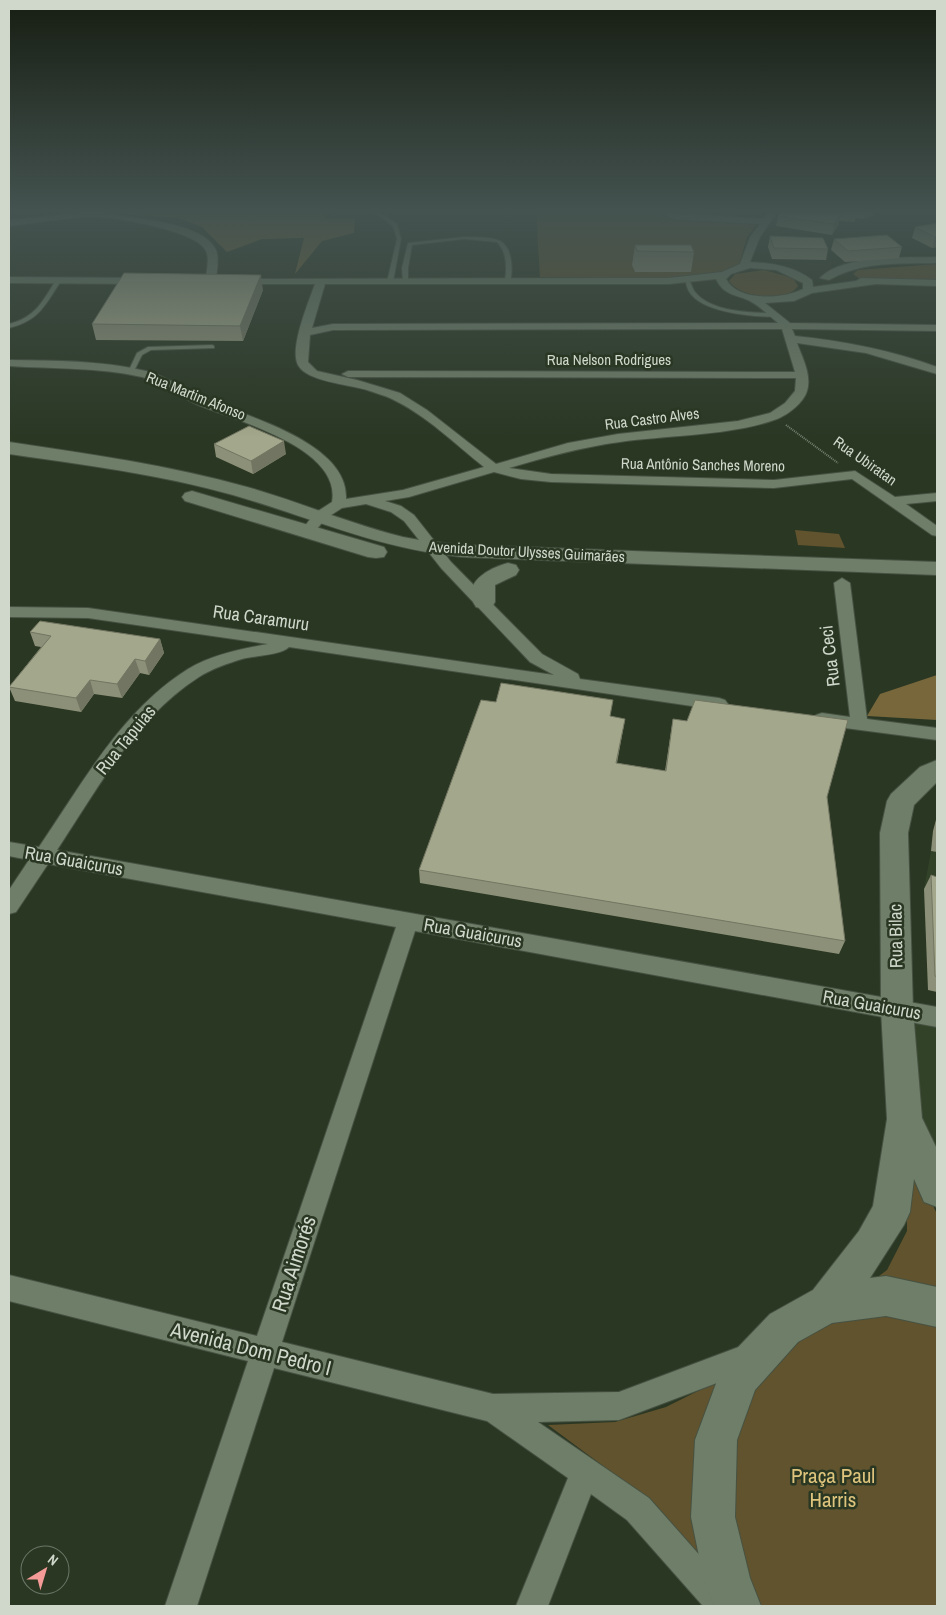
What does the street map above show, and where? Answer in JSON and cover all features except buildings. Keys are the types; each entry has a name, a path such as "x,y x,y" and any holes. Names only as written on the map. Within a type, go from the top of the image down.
{"main road":[{"name":"Avenida Doutor Ulysses Guimarães","path":"11,451 220,505 431,547 483,552 917,570 937,569"},
{"name":"Avenida Doutor Ulysses Guimarães","path":"314,524 368,551 446,565 508,570 937,587"},
{"path":"484,602 481,592 485,583 494,575 508,570"},
{"name":"Rua Bilac","path":"827,1304 872,1244 892,1212 905,1119 897,1010 894,833 901,801 929,774 937,770"},
{"name":"Rua Bilac","path":"905,1119 937,1189"},
{"path":"738,1606 727,1581 714,1517 716,1440 739,1377 759,1353 784,1328 827,1304 886,1296 937,1307"}],"street":[{"path":"318,287 305,333 302,363 313,374 354,382 396,396 424,413 493,468"},
{"path":"720,287 752,298 776,300 796,297 808,290 829,287"},
{"path":"782,321 796,297"},
{"path":"752,298 782,321 791,339 802,375"},
{"path":"310,317 333,327"},
{"path":"305,333 333,327 782,321 937,328"},
{"path":"791,339 848,346 886,354 937,371"},
{"name":"Rua Martim Afonso","path":"9,363 131,372 158,378 198,400 269,425 289,435 310,450 337,480 341,494 338,504"},
{"name":"Rua Nelson Rodrigues","path":"313,374 802,375"},
{"path":"396,396 396,386 402,380 416,374"},
{"name":"Rua Castro Alves","path":"314,524 338,504 431,487 568,447 618,438 738,425 774,416 789,406 801,391 802,375"},
{"name":"Rua Antônio Sanches Moreno","path":"524,459 529,466 551,478"},
{"name":"Rua Antônio Sanches Moreno","path":"493,468 521,476 551,478 764,484 855,475"},
{"name":"Rua Ubiratan","path":"855,475 937,532"},
{"name":"Rua Castro Alves","path":"409,518 415,500 431,487"},
{"path":"894,501 937,497"},
{"path":"368,500 396,509 409,518 446,565 484,602 536,658 584,684"},
{"name":"Rua Ceci","path":"842,583 859,724"},
{"name":"Rua Caramuru","path":"9,612 88,613 731,706"},
{"name":"Rua Tapuias","path":"9,906 122,739 161,697 195,672 238,655 296,643"},
{"path":"508,673 536,658"},
{"path":"810,717 937,734"},
{"name":"Rua Guaicurus","path":"9,849 937,1017"},
{"name":"Rua Aimorés","path":"181,1606 408,921"},
{"name":"Avenida Dom Pedro I","path":"9,1288 264,1353 493,1408 619,1406 684,1383 759,1353"},
{"name":"Avenida Dom Pedro I","path":"493,1408 638,1509 724,1606"},
{"path":"532,1606 585,1472"}],"lane":[{"path":"9,326 26,322 34,317 54,287"},
{"path":"690,287 692,294 720,308 782,321"},
{"path":"131,372 138,354 150,348 212,347"}],"path":[{"name":"Rua Ubiratan","path":"774,416 855,475"}],"shaded area":[{"path":"937,675 937,720 867,716 880,694"},
{"path":"931,851 937,852 937,892 924,889"},
{"path":"906,1018 937,1024 937,1168 910,1113"}],"green space":[{"path":"735,287 797,287 784,295 774,296 753,295"},
{"path":"795,530 839,534 845,548 798,545"},
{"path":"907,1152 937,1214 937,1296 871,1282 887,1270 907,1231"},
{"name":"Praça Paul Harris","path":"866,1312 927,1317 937,1322 937,1606 754,1606 738,1567 727,1487 739,1418 768,1364 812,1328"},
{"path":"722,1379 711,1573 645,1497 548,1425 615,1422 666,1407"}]}
